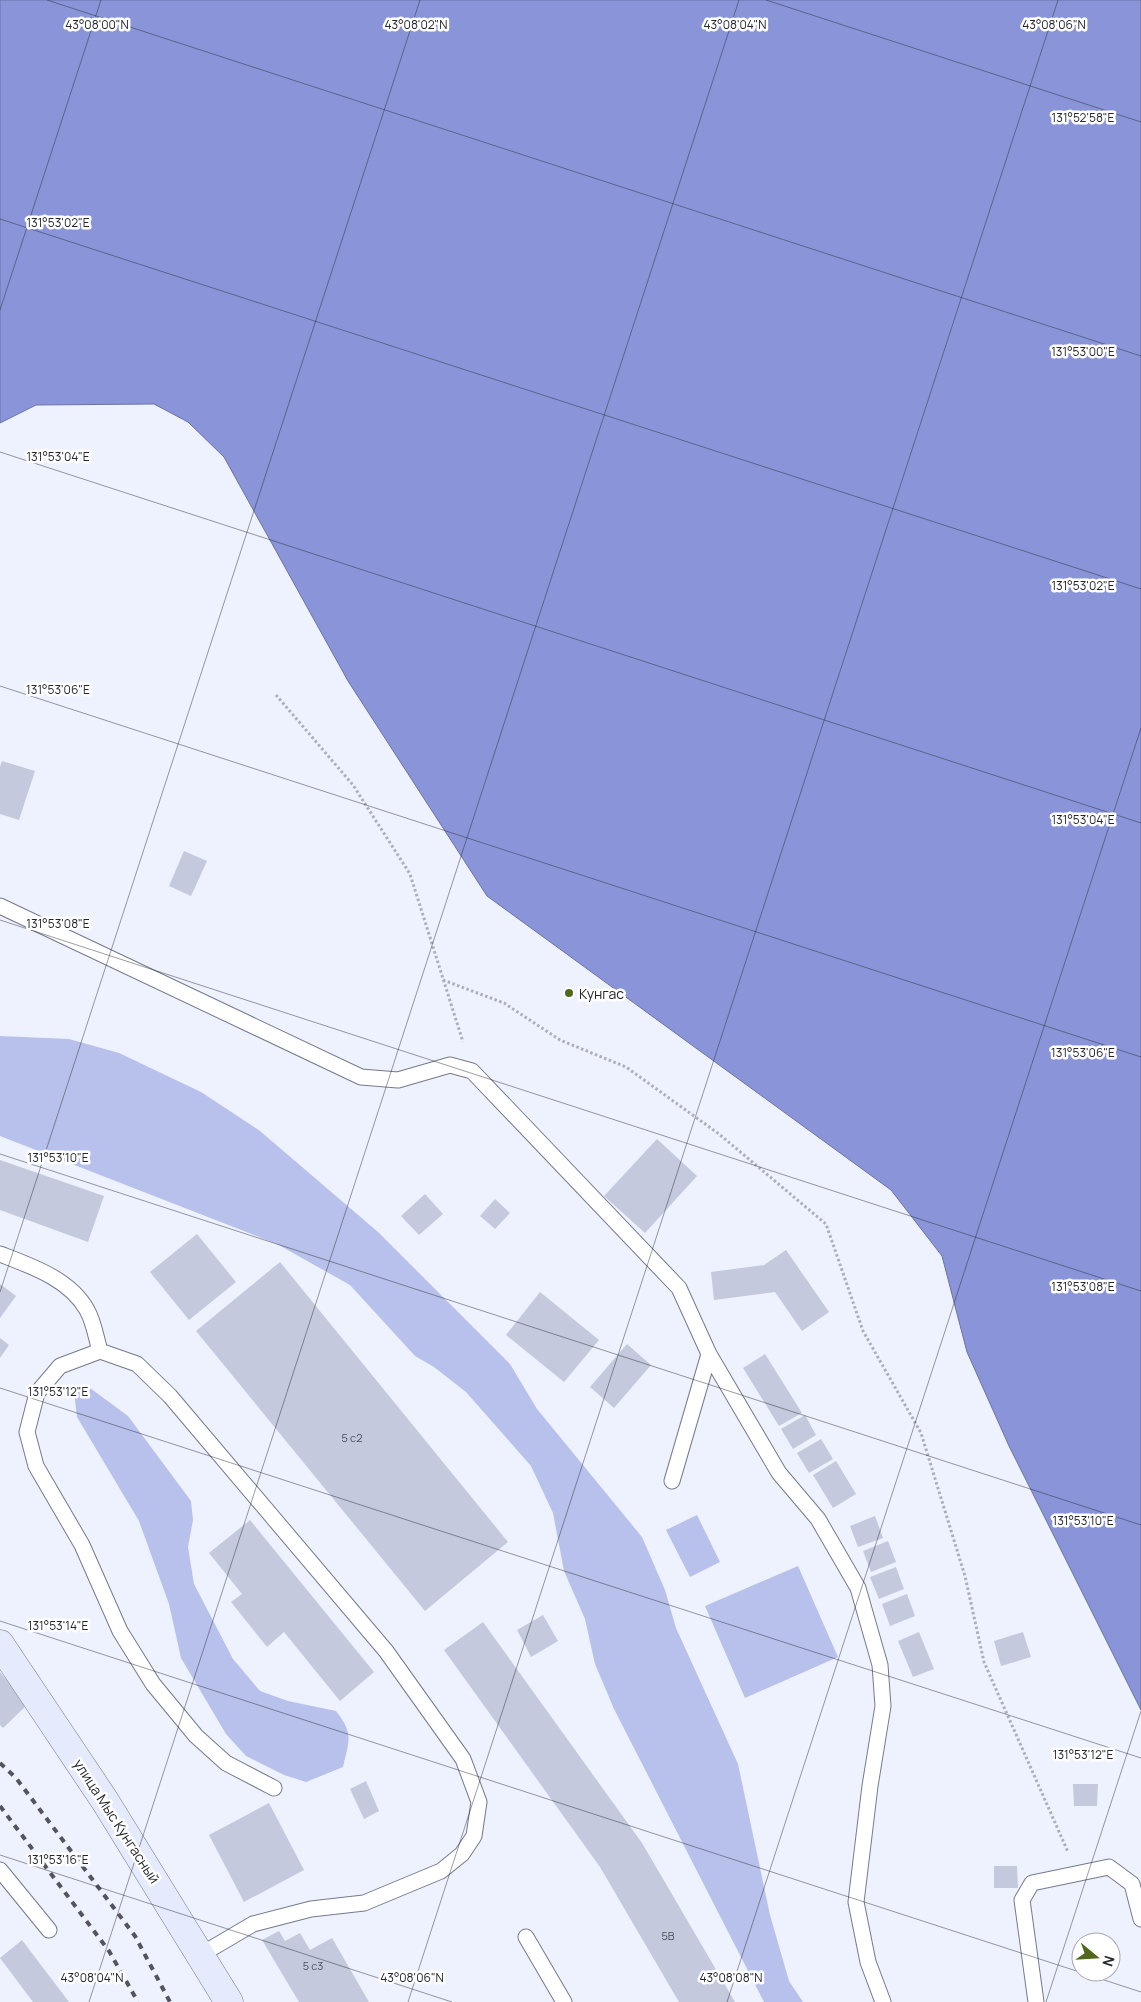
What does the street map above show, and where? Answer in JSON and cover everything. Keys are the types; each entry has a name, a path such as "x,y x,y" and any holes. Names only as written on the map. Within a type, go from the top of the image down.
{"street":[{"name":"улица Мыс Кунгасный","path":"0,1644 105,1801 202,1954 229,2002"}],"lane":[{"path":"0,906 361,1077 398,1080 450,1065 472,1071 679,1288 709,1354 779,1473 818,1519 858,1588 880,1664 883,1706 870,1786 856,1902 868,1962 883,2002"},
{"path":"0,1254 46,1272 72,1292 87,1310 100,1351"},
{"path":"202,1954 253,1924 311,1909 364,1903 441,1871 462,1854 474,1836 479,1802 463,1759 386,1651 170,1396 137,1364 100,1351 60,1366 37,1393 26,1432 36,1466 82,1545 120,1631 153,1684 196,1736 226,1763 274,1788"},
{"path":"672,1481 709,1354"},
{"path":"1036,2002 1022,1900 1032,1883 1109,1866 1132,1884 1141,1919"},
{"path":"0,1870 49,1930"},
{"path":"526,1936 564,2002"}],"path":[{"path":"276,695 353,785 410,874 472,1071"},
{"path":"443,980 504,1003 560,1040 626,1067 719,1134 826,1224 863,1331 922,1433 964,1576 984,1662 1078,1873"}],"shaded area":[{"path":"0,0 1141,0 1141,1710 1009,1446 967,1352 942,1256 891,1190 487,896 348,681 224,457 188,422 154,404 36,405 0,423"},
{"path":"0,1036 69,1039 119,1053 201,1092 260,1131 378,1232 510,1364 537,1409 642,1537 665,1590 676,1628 738,1764 770,1915 789,1981 803,2002 764,2002 614,1709 595,1664 585,1619 564,1571 553,1513 531,1466 466,1392 434,1367 415,1356 350,1285 277,1244 0,1136"},
{"path":"78,1385 86,1385 128,1416 191,1501 193,1520 188,1547 194,1584 233,1659 260,1691 288,1701 336,1711 348,1732 347,1750 343,1767 306,1782 284,1775 246,1756 226,1734 181,1658 169,1604 139,1521 77,1417 74,1392"},
{"path":"697,1515 720,1562 690,1577 666,1530"},
{"path":"798,1566 838,1657 745,1698 705,1606"}],"building":[{"path":"2,761 35,771 19,820 0,814 0,767"},
{"path":"184,851 207,861 191,896 169,886"},
{"path":"657,1139 697,1176 645,1233 604,1196"},
{"path":"0,1160 104,1196 88,1242 0,1210"},
{"path":"425,1194 443,1214 419,1235 401,1216"},
{"path":"495,1199 510,1213 495,1229 480,1216"},
{"path":"197,1234 236,1282 189,1320 150,1272"},
{"path":"786,1250 829,1312 802,1331 775,1292 714,1300 711,1272 764,1265"},
{"path":"280,1262 508,1542 425,1611 196,1331"},
{"path":"0,1284 16,1296 0,1318"},
{"path":"540,1292 599,1340 564,1382 506,1335"},
{"path":"0,1338 9,1345 0,1358"},
{"path":"627,1344 651,1365 614,1408 590,1387"},
{"path":"765,1354 802,1413 779,1426 743,1368"},
{"path":"805,1415 816,1435 793,1449 781,1429"},
{"path":"821,1439 833,1459 809,1473 797,1453"},
{"path":"836,1461 856,1494 833,1508 813,1475"},
{"path":"875,1516 883,1538 858,1547 850,1526"},
{"path":"250,1520 374,1672 340,1701 284,1632 267,1647 231,1602 242,1594 209,1553"},
{"path":"888,1541 896,1562 871,1572 863,1551"},
{"path":"896,1567 904,1589 879,1599 870,1577"},
{"path":"907,1594 915,1616 890,1626 882,1604"},
{"path":"543,1615 558,1641 531,1657 517,1630"},
{"path":"483,1622 642,1843 735,2002 679,2002 600,1867 444,1650"},
{"path":"919,1632 934,1669 913,1677 898,1641"},
{"path":"1023,1632 1031,1657 1001,1666 994,1641"},
{"path":"0,1672 27,1705 3,1728 0,1725"},
{"path":"366,1781 379,1811 364,1819 350,1789"},
{"path":"1073,1784 1098,1784 1097,1806 1074,1806"},
{"path":"269,1803 304,1870 244,1902 209,1835"},
{"path":"994,1866 1017,1866 1018,1888 994,1888"},
{"path":"279,1931 285,1941 300,1933 310,1950 332,1938 369,2002 299,2002 262,1940"},
{"path":"22,1940 69,2002 33,2002 0,1958"}],"railway":[{"path":"0,1763 16,1778 135,1936 170,2002"},
{"path":"0,1806 109,1951 138,2002"}],"place":[{"name":"Кунгас","path":"569,993"}]}
